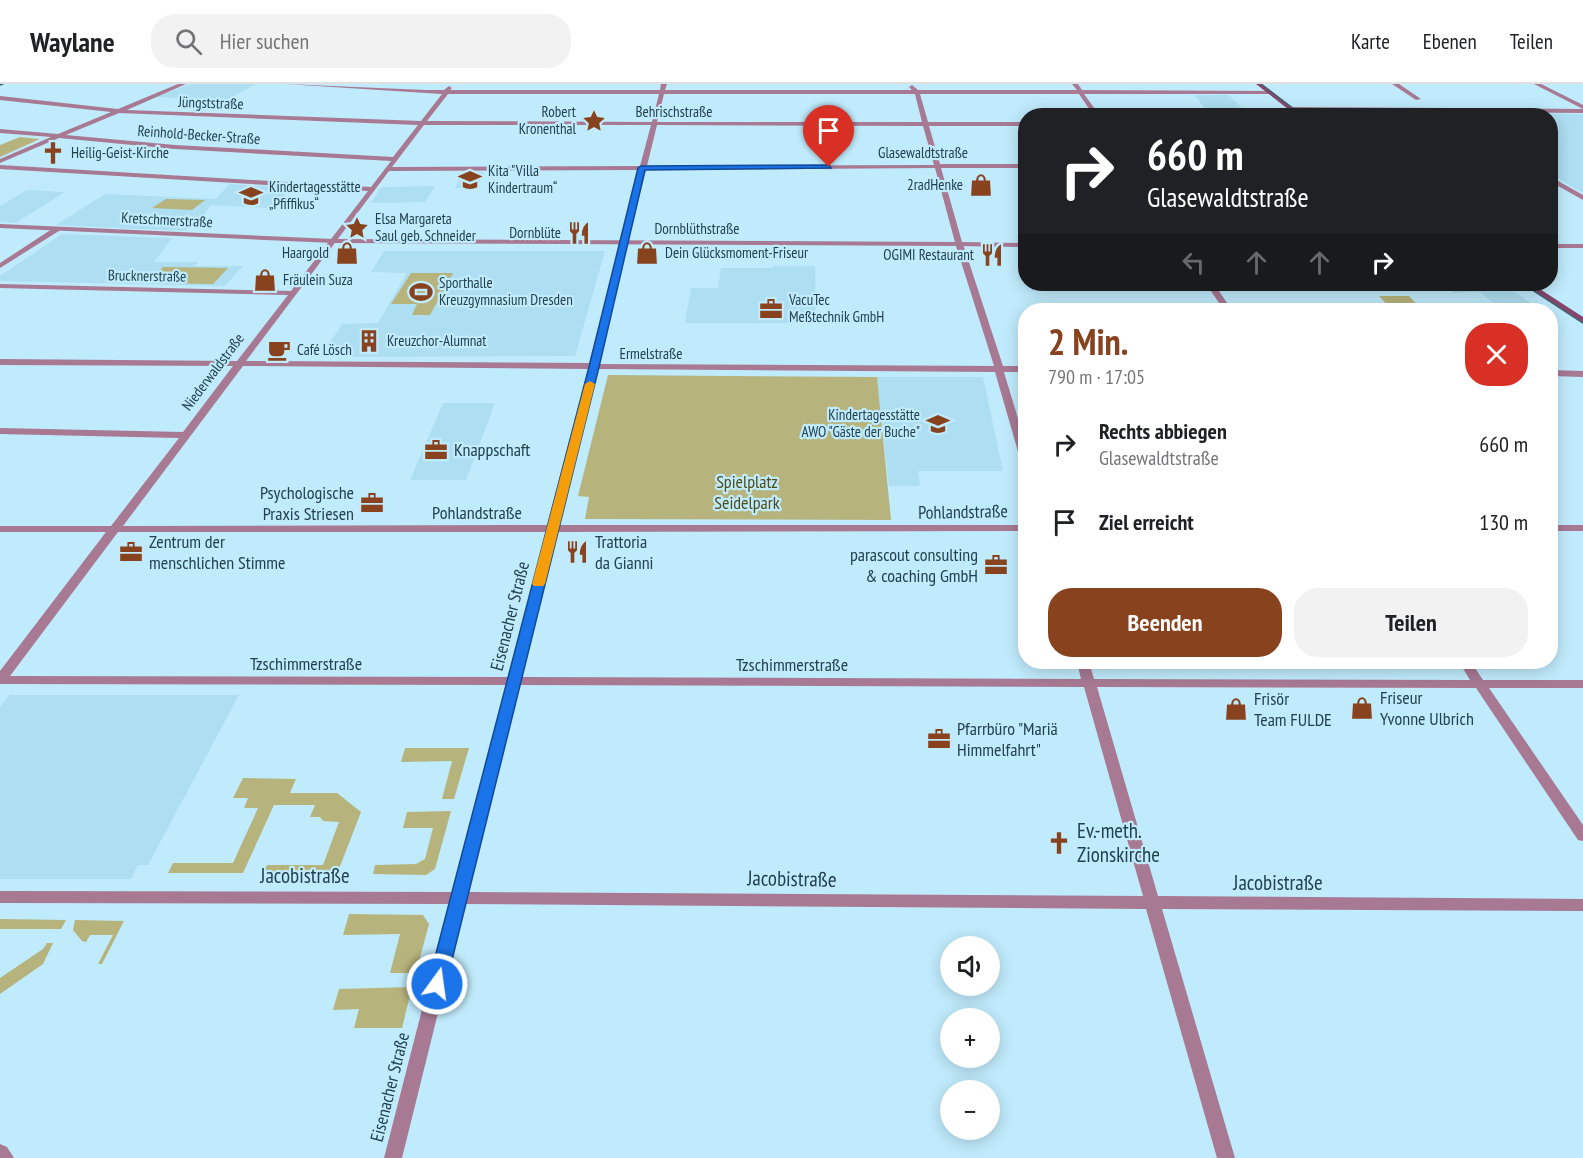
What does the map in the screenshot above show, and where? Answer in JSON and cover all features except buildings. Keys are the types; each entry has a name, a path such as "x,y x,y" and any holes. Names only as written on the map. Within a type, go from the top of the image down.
{"main road":[{"path":"1259,84 1291,108"},
{"path":"1538,291 1556,303"},
{"path":"1558,304 1583,321"}],"street":[{"path":"0,161 183,84"},
{"path":"288,84 446,92 1270,92"},
{"name":"Niederwaldstraße","path":"0,680 452,84"},
{"name":"Eisenacher Straße","path":"392,1158 553,530 622,243 664,84"},
{"path":"910,84 916,92 926,124 959,244 1018,434"},
{"path":"1076,84 1092,108"},
{"path":"1395,84 1432,108"},
{"path":"1537,84 1583,109"},
{"name":"Jüngststraße","path":"0,98 115,111 423,123"},
{"path":"1558,109 1583,109"},
{"name":"Behrischstraße","path":"423,123 1018,124"},
{"name":"Reinhold-Becker-Straße","path":"0,131 262,153 396,159"},
{"name":"Glasewaldtstraße","path":"388,169 1018,166"},
{"path":"0,167 373,189"},
{"path":"1558,183 1583,198"},
{"name":"Kretschmerstraße","path":"0,226 333,242"},
{"path":"0,266 58,229"},
{"name":"Dornblüthstraße","path":"333,242 1018,245"},
{"path":"1558,246 1583,246"},
{"name":"Brucknerstraße","path":"0,286 294,293"},
{"name":"Ermelstraße","path":"0,362 1018,369"},
{"path":"1558,373 1583,374"},
{"path":"0,430 186,435"},
{"name":"Pohlandstraße","path":"0,529 1018,528"},
{"path":"1558,528 1583,528"},
{"path":"1085,669 1226,1158"},
{"path":"1470,669 1583,836"},
{"name":"Tzschimmerstraße","path":"0,680 1583,684"},
{"name":"Jacobistraße","path":"0,897 459,896 1583,905"},
{"path":"0,1153 5,1158"}],"shaded area":[{"path":"191,84 256,84 225,101 156,97"},
{"path":"1194,95 1229,95 1242,108 1205,108"},
{"path":"1558,114 1583,114 1583,193 1558,178"},
{"name":"Kita \"Villa Kindertraum“","path":"463,172 484,172 477,188 455,188"},
{"path":"229,184 294,188 267,208 211,205 200,219 185,231 56,225 105,194 216,199"},
{"path":"435,186 425,202 371,203 381,187"},
{"path":"27,190 65,192 16,223 0,222 0,206"},
{"path":"62,234 172,238 154,262 198,262 195,266 243,266 225,286 0,281 0,276"},
{"path":"384,251 605,251 575,356 321,357 342,324 378,323 407,273 371,272"},
{"path":"773,266 815,266 816,323 685,323 691,288 718,288 721,268 773,268"},
{"path":"1451,291 1513,291 1531,303 1493,303 1480,292 1453,293"},
{"name":"Kindertagesstätte AWO \"Gäste der Buche\"","path":"877,377 983,377 1003,471 918,471 920,486 889,486"},
{"path":"443,403 495,403 466,480 410,480"},
{"path":"9,695 239,695 148,865 138,865 131,879 0,879 0,707"}],"green space":[{"path":"20,137 40,139 0,157 0,145"},
{"path":"166,199 205,200 192,210 152,208"},
{"path":"163,267 228,268 213,284 147,283"},
{"name":"Sporthalle Kreuzgymnasium Dresden","path":"411,273 453,273 430,315 412,315 417,304 391,304"},
{"path":"1379,296 1409,296 1416,303 1386,303"},
{"name":"Spielplatz Seidelpark","path":"608,375 877,377 891,520 585,519 589,497 578,496"},
{"path":"405,748 469,748 454,799 442,799 452,761 401,762"},
{"path":"243,778 296,779 290,793 337,793 361,812 337,874 263,873 267,865 323,865 339,822 310,817 315,805 274,805 243,873 168,873 173,863 233,863 258,808 244,808 248,798 233,798"},
{"path":"451,811 435,869 426,875 373,874 375,865 416,864 425,859 433,828 403,828 407,812"},
{"path":"349,914 423,915 429,924 416,973 390,973 400,934 343,935"},
{"path":"0,919 66,920 61,929 0,929"},
{"path":"75,920 124,921 102,964 98,964 113,935 90,935 86,942 82,941 73,930"},
{"path":"47,943 53,943 43,964 0,994 0,978 43,949"},
{"path":"412,987 402,1028 354,1028 359,1009 333,1010 339,989"}],"tram line":[{"path":"1261,84 1292,108"},
{"path":"1534,291 1552,303"},
{"path":"1558,307 1583,323"}],"slow traffic":[{"path":"539,584 590,384"}],"place":[{"name":"Robert Kronenthal","path":"594,121"},
{"name":"Heilig-Geist-Kirche","path":"53,153"},
{"name":"Kita \"Villa Kindertraum“","path":"470,180"},
{"name":"2radHenke","path":"981,185"},
{"name":"Kindertagesstätte „Pfiffikus“","path":"251,196"},
{"name":"Elsa Margareta Saul geb. Schneider","path":"357,228"},
{"name":"Dornblüte","path":"579,233"},
{"name":"Haargold","path":"347,253"},
{"name":"Dein Glücksmoment-Friseur","path":"647,253"},
{"name":"OGIMI Restaurant","path":"992,255"},
{"name":"Fräulein Suza","path":"265,280"},
{"name":"Sporthalle Kreuzgymnasium Dresden","path":"421,292"},
{"name":"VacuTec Meßtechnik GmbH","path":"771,309"},
{"name":"Kreuzchor-Alumnat","path":"369,341"},
{"name":"Café Lösch","path":"279,350"},
{"name":"Kindertagesstätte AWO \"Gäste der Buche\"","path":"938,424"},
{"name":"Knappschaft","path":"436,450"},
{"name":"Psychologische Praxis Striesen","path":"372,503"},
{"name":"Zentrum der menschlichen Stimme","path":"131,552"},
{"name":"Trattoria da Gianni","path":"577,552"},
{"name":"parascout consulting & coaching GmbH","path":"996,565"},
{"name":"Friseur Yvonne Ulbrich","path":"1362,708"},
{"name":"Frisör Team FULDE","path":"1236,709"},
{"name":"Pfarrbüro \"Mariä Himmelfahrt\"","path":"939,739"},
{"name":"Ev.-meth. Zionskirche","path":"1059,843"}],"route":[{"path":"437,984 594,367 641,168 829,167"}]}
